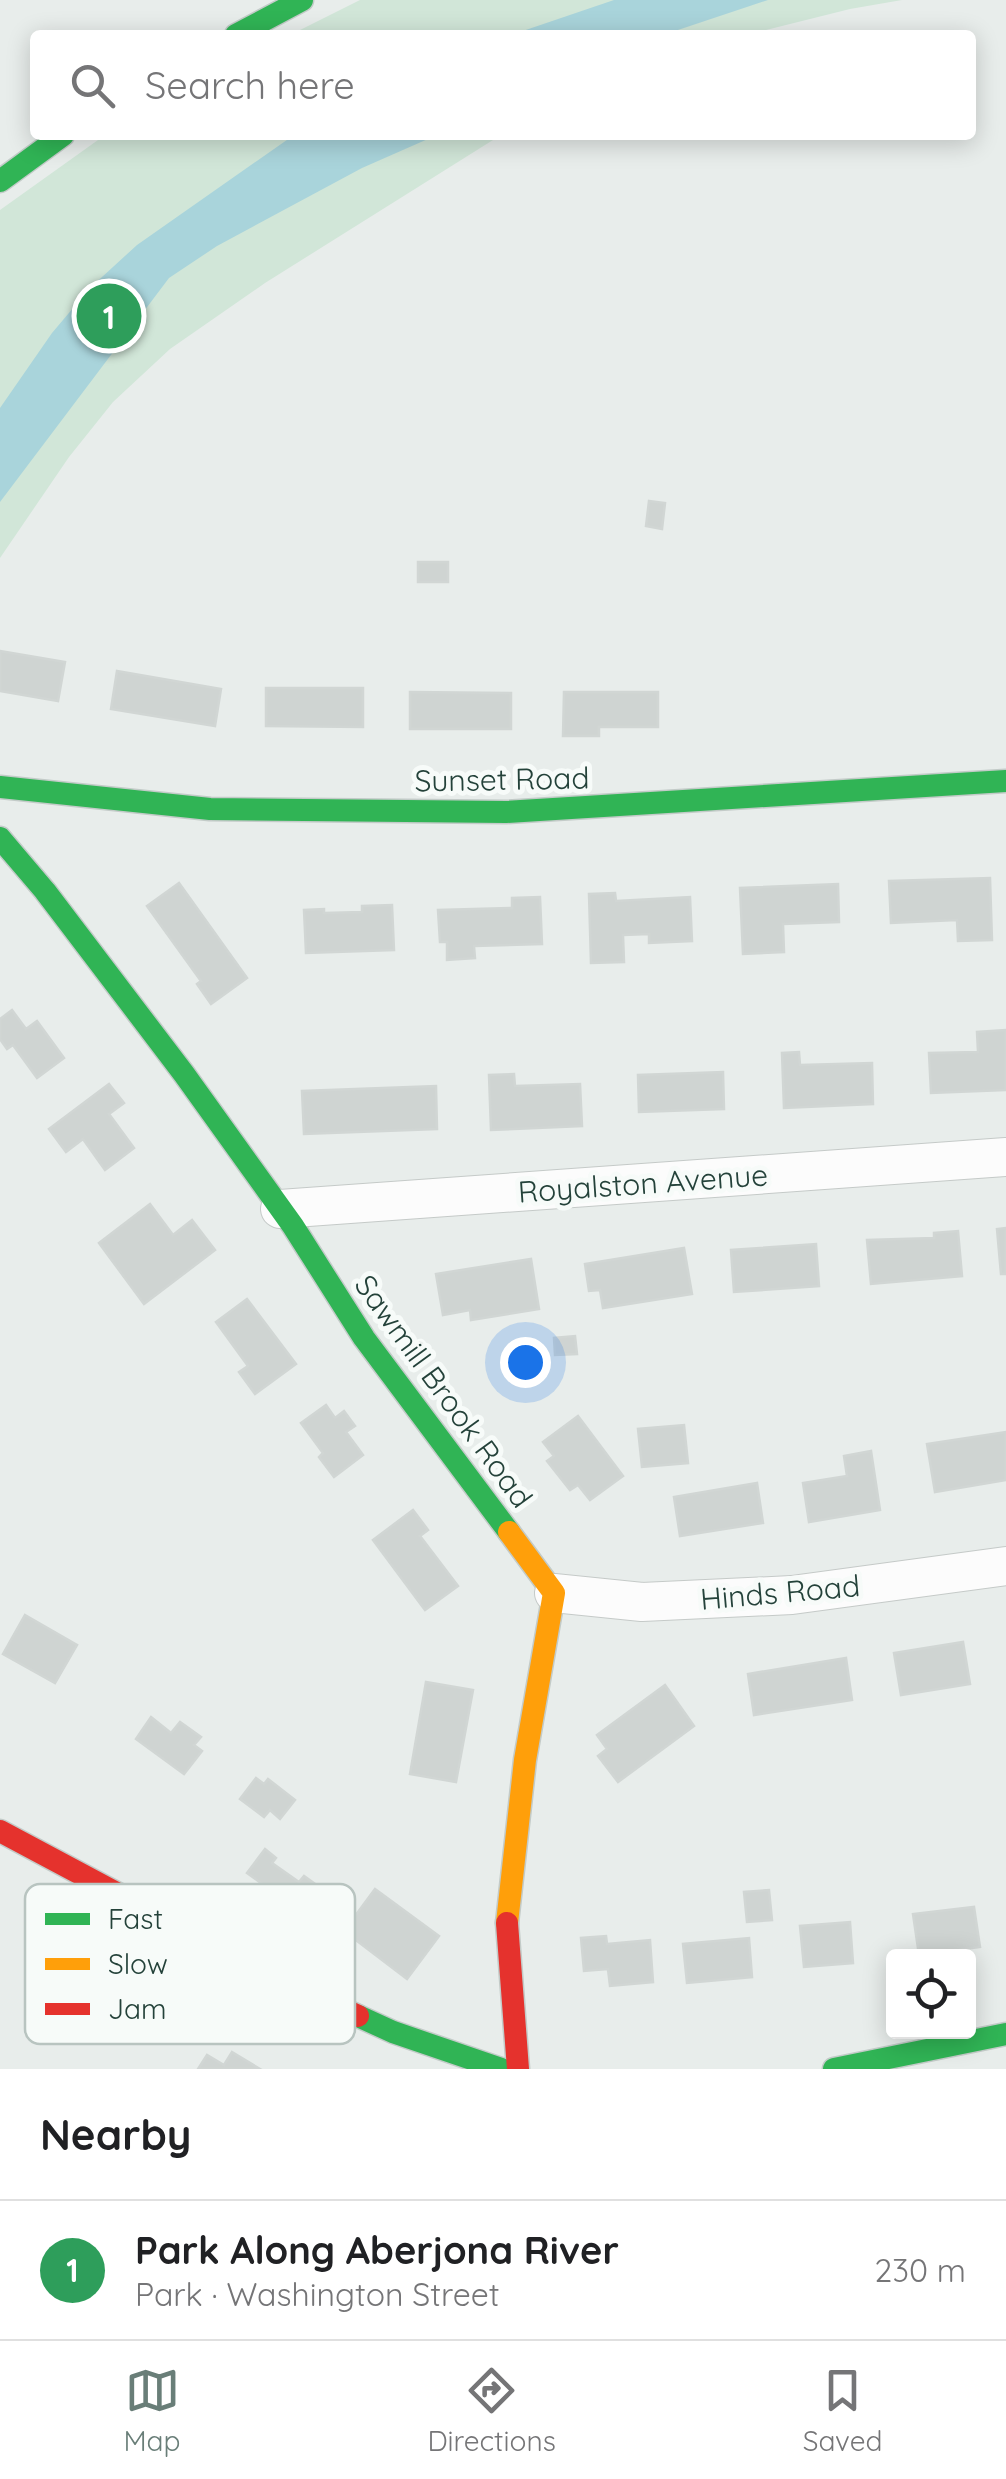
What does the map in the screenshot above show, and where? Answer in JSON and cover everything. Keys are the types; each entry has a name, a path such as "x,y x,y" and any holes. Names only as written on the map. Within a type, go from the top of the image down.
{"street":[{"path":"245,30 302,0"},
{"path":"0,181 56,140"},
{"name":"Sunset Road","path":"0,787 210,808 506,812 1006,781"},
{"name":"Sawmill Brook Road","path":"0,838 184,1074 280,1209 364,1338 554,1593"},
{"name":"Royalston Avenue","path":"280,1209 1006,1156"},
{"name":"Hinds Road","path":"554,1593 642,1602 792,1595 1006,1566"},
{"path":"518,2069 506,1930 525,1760 554,1593"},
{"path":"0,1830 102,1884"},
{"path":"355,2014 393,2032 501,2069"},
{"path":"834,2069 938,2060 1006,2034"}],"green space":[{"path":"360,0 902,0 766,30 300,30"},
{"path":"98,140 493,140 265,283 170,349 113,402 69,457 0,558 0,210"}],"water":[{"path":"614,0 768,0 678,30 526,30"},
{"path":"287,140 426,140 362,168 217,246 169,278 0,502 0,408 52,333 90,288 137,245"}],"building":[{"path":"649,501 665,503 662,529 646,526"},
{"path":"418,562 448,562 448,582 418,582"},
{"path":"0,651 65,662 58,701 0,691"},
{"path":"117,671 221,689 215,726 111,709"},
{"path":"266,688 363,688 363,727 266,726"},
{"path":"410,692 511,693 511,729 410,729"},
{"path":"564,692 658,692 658,727 599,727 599,736 563,736"},
{"path":"990,878 992,940 958,941 957,920 891,923 889,881"},
{"path":"179,883 247,978 211,1004 197,984 201,981 147,906"},
{"path":"838,884 839,922 783,924 784,952 743,954 740,888"},
{"path":"615,893 616,901 690,897 692,941 649,943 649,934 623,935 624,962 591,963 589,894"},
{"path":"540,897 542,944 474,946 475,958 447,960 447,942 440,942 438,910 512,908 512,898"},
{"path":"392,905 394,950 306,953 304,910 362,912 362,906"},
{"path":"12,1010 26,1029 37,1021 64,1058 37,1078 13,1045 7,1049 0,1039 0,1019"},
{"path":"1006,1030 1006,1090 931,1093 929,1053 978,1052 977,1032"},
{"path":"799,1052 800,1065 872,1063 873,1104 784,1108 782,1053"},
{"path":"723,1072 724,1109 639,1112 638,1075"},
{"path":"514,1074 515,1086 580,1084 582,1126 491,1130 489,1075"},
{"path":"109,1084 124,1103 109,1114 134,1148 105,1170 83,1139 66,1152 49,1129"},
{"path":"436,1086 437,1129 304,1134 302,1091"},
{"path":"150,1204 173,1235 192,1220 215,1250 144,1304 99,1243"},
{"path":"1006,1228 1006,1274 1001,1274 997,1229"},
{"path":"958,1231 962,1276 871,1284 867,1240 934,1238 934,1233"},
{"path":"816,1244 819,1286 734,1292 731,1250"},
{"path":"684,1248 692,1294 603,1308 600,1290 589,1291 585,1264"},
{"path":"531,1259 539,1309 471,1320 470,1310 443,1315 436,1274"},
{"path":"247,1299 296,1364 255,1394 239,1372 248,1366 216,1322"},
{"path":"575,1336 577,1354 555,1355 554,1338"},
{"path":"326,1405 335,1418 344,1411 355,1426 346,1432 363,1455 334,1477 319,1457 323,1453 301,1423"},
{"path":"578,1416 623,1476 590,1500 578,1485 570,1490 547,1461 554,1456 543,1442"},
{"path":"684,1425 688,1463 642,1467 638,1429"},
{"path":"1006,1432 1006,1480 935,1492 927,1444"},
{"path":"871,1451 880,1510 809,1522 803,1483 847,1476 844,1456"},
{"path":"757,1483 763,1523 680,1536 674,1497"},
{"path":"413,1510 428,1530 420,1536 458,1586 425,1610 373,1540"},
{"path":"25,1615 77,1645 55,1683 3,1654"},
{"path":"963,1642 970,1684 901,1695 894,1653"},
{"path":"846,1658 852,1700 754,1715 748,1674"},
{"path":"426,1682 473,1690 456,1782 410,1774"},
{"path":"665,1685 694,1726 618,1782 598,1756 607,1749 597,1735"},
{"path":"151,1717 171,1733 180,1722 201,1737 194,1745 202,1751 184,1774 136,1739"},
{"path":"256,1778 264,1784 268,1779 295,1800 280,1819 270,1810 264,1817 240,1799"},
{"path":"265,1849 276,1858 272,1863 299,1882 304,1876 315,1884 262,1884 247,1873"},
{"path":"375,1889 439,1936 407,1979 355,1939 355,1916"},
{"path":"769,1890 772,1920 747,1922 744,1892"},
{"path":"974,1907 980,1947 918,1949 913,1914"},
{"path":"850,1922 853,1963 804,1967 800,1926"},
{"path":"606,1936 607,1944 650,1940 653,1982 610,1986 608,1969 584,1971 581,1938"},
{"path":"749,1938 752,1977 687,1983 683,1944"},
{"path":"232,2052 260,2069 198,2069 207,2055 224,2065"}],"traffic: fast":[{"path":"245,30 302,0"},
{"path":"0,181 56,140"},
{"path":"0,787 210,809 506,812 1006,781"},
{"path":"0,838 184,1074 293,1226 364,1338 509,1532"},
{"path":"358,2016 501,2069"},
{"path":"834,2069 1006,2034"}],"traffic: slow":[{"path":"507,1923 525,1760 554,1593 509,1532"}],"traffic: jam":[{"path":"0,1831 99,1884"},
{"path":"507,1923 518,2069"}],"place":[{"name":"Park Along Aberjona River","path":"109,316"}]}
